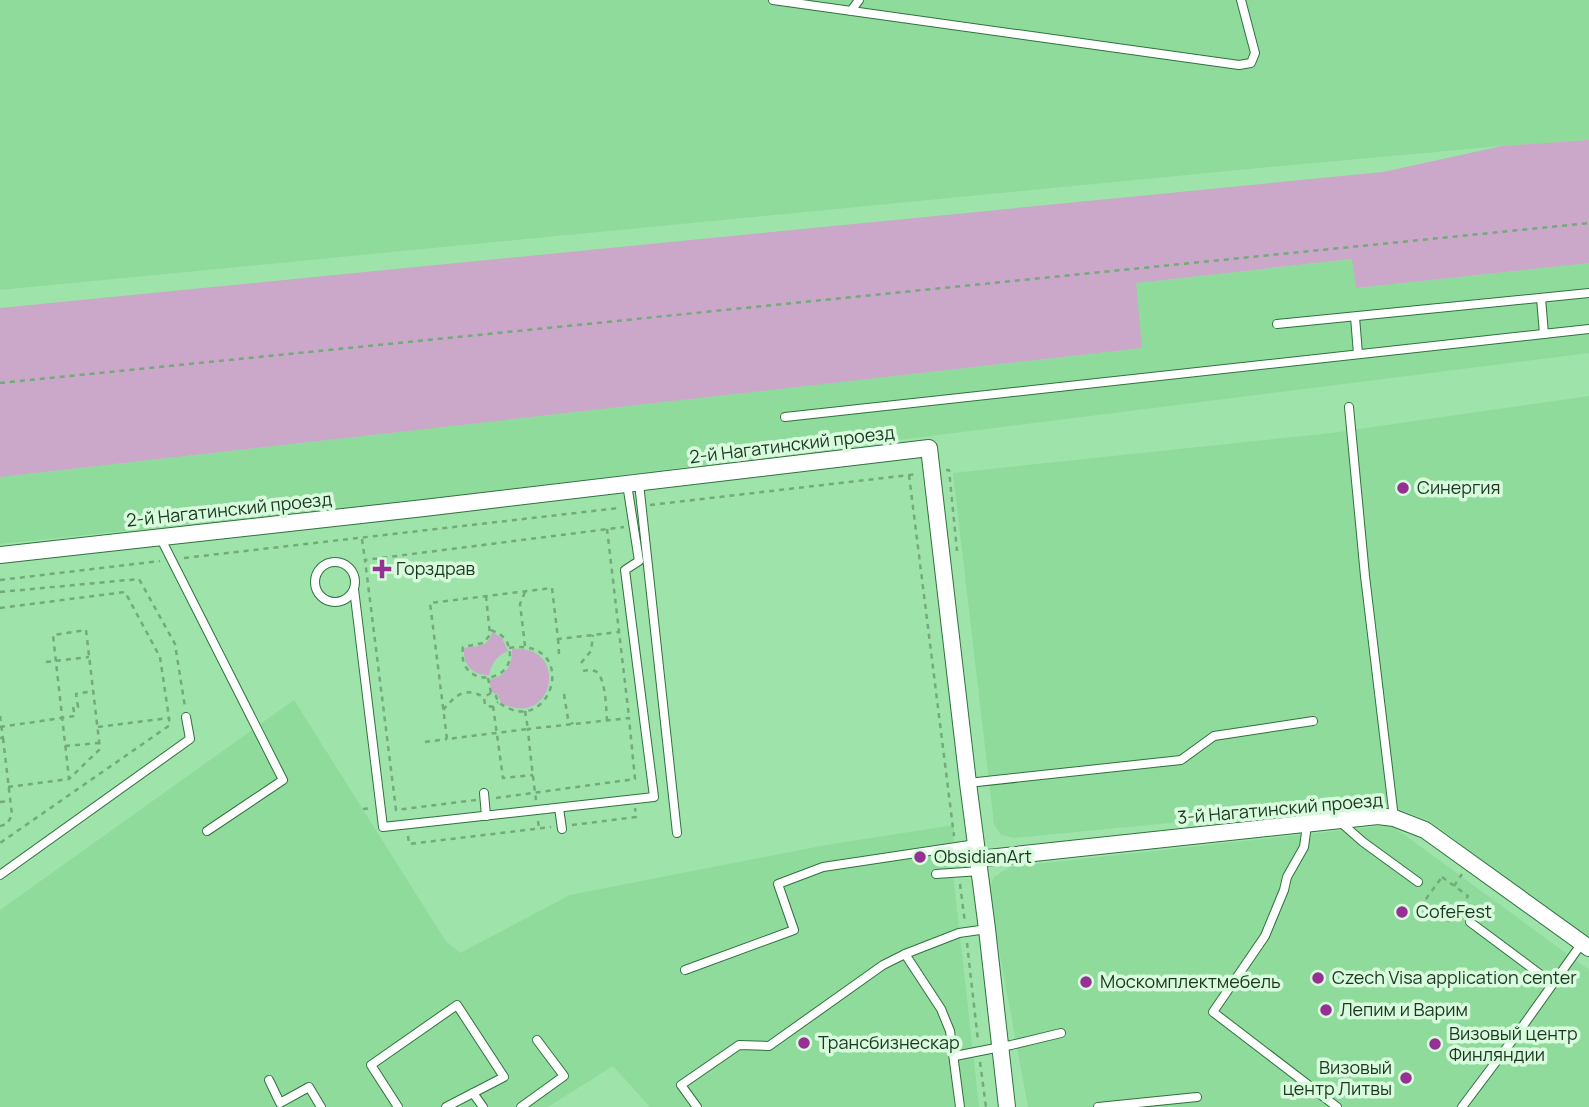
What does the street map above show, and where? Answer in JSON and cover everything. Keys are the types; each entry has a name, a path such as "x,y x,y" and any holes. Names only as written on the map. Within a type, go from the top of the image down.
{"street":[{"name":"2-й Нагатинский проезд","path":"0,555 929,448 1007,1107"},
{"name":"3-й Нагатинский проезд","path":"978,858 1378,816 1394,818 1425,830 1586,946"}],"lane":[{"path":"773,0 1239,65 1251,63 1255,53 1241,0"},
{"path":"851,11 859,0"},
{"path":"1277,324 1589,293"},
{"path":"1541,298 1544,334"},
{"path":"1355,317 1358,354"},
{"path":"785,416 1589,329"},
{"path":"1349,407 1365,576 1394,818"},
{"path":"633,483 642,506 677,833"},
{"path":"354,589 340,601 328,601 316,588 316,576 322,566 333,561 346,565 354,576 383,827 654,797 625,570 639,561 631,507 633,483"},
{"path":"160,537 283,780 207,831"},
{"path":"340,601 357,615"},
{"path":"0,875 190,739 186,717"},
{"path":"968,783 1181,760 1214,736 1312,721"},
{"path":"484,796 486,816"},
{"path":"559,808 561,828"},
{"path":"1338,820 1418,882"},
{"path":"1307,825 1304,847 1287,877 1265,936 1213,1012 1337,1107"},
{"path":"685,970 794,930 778,884 823,867 955,847 978,858 958,872 936,874"},
{"path":"1470,922 1553,984"},
{"path":"697,1107 681,1085 739,1045 769,1046 883,965 958,933 988,929"},
{"path":"1462,1107 1553,984 1586,946"},
{"path":"905,954 942,1009 950,1031 960,1107"},
{"path":"398,1107 371,1065 457,1005 504,1077 446,1107"},
{"path":"955,1056 1061,1033"},
{"path":"521,1107 564,1076 537,1040"},
{"path":"269,1080 280,1103 309,1087 321,1107"},
{"path":"473,1093 483,1107"},
{"path":"1098,1107 1197,1097"}],"path":[{"path":"0,383 1589,223"},
{"path":"642,506 949,470 957,551"},
{"path":"909,475 955,847"},
{"path":"0,580 631,507"},
{"path":"365,560 634,526"},
{"path":"362,538 396,810 484,796 635,779 607,529"},
{"path":"0,592 138,579 176,644 186,717"},
{"path":"447,739 430,603 552,588 559,654"},
{"path":"0,608 125,592 160,657 170,725 0,843"},
{"path":"525,592 520,604 525,646"},
{"path":"486,596 490,630 487,640 463,647 462,653 464,665 479,677 499,675 510,659 505,638 490,630"},
{"path":"8,787 69,779 100,748 86,630 53,635 69,779"},
{"path":"558,639 619,632"},
{"path":"581,663 590,651 593,635"},
{"path":"488,678 491,693 496,696 498,702 514,711 525,711 538,706 549,694 552,670 544,656 525,646 509,648"},
{"path":"46,662 89,657"},
{"path":"583,671 594,671 602,680 607,720"},
{"path":"1,727 75,716 73,707 78,707 76,694 93,691"},
{"path":"443,710 463,693 471,692 484,698"},
{"path":"484,698 491,693"},
{"path":"564,694 568,719 573,724"},
{"path":"484,698 488,707 498,702"},
{"path":"493,706 503,778 533,775"},
{"path":"525,711 539,829"},
{"path":"0,716 12,815 7,824 0,826"},
{"path":"97,727 169,718"},
{"path":"425,742 629,718"},
{"path":"65,746 99,743"},
{"path":"404,808 409,844 636,817 635,799"},
{"path":"0,802 10,801"},
{"path":"958,872 986,1107"},
{"path":"1454,886 1462,874"},
{"path":"1442,877 1454,886 1468,896 1449,921 1423,903 1442,877"}],"shaded area":[{"path":"0,0 1589,0 1589,140 1259,168 0,290"},
{"path":"1589,140 1589,263 1356,288 1352,259 1136,283 1142,348 0,477 0,308 1383,172 1502,146"},
{"path":"1353,259 1356,288 1589,263 1589,353 423,500 0,544 0,477 1141,348 1135,283"},
{"path":"1589,396 1589,941 1428,820 1379,803 1014,838 1001,835 994,824 953,473 1331,433"},
{"path":"492,632 502,638 508,651 495,660 489,675 473,671 465,659 464,648 485,643"},
{"path":"512,649 531,651 543,659 548,671 548,684 543,697 533,706 519,708 501,703 498,695 492,692 489,680 507,669"},
{"path":"294,700 445,940 460,953 570,895 826,845 954,825 953,873 979,1107 650,1107 613,1066 548,1107 0,1107 0,910"},
{"path":"1391,825 1589,970 1589,1107 1028,1107 988,890 994,877 1010,867"}],"place":[{"name":"Синергия","path":"1403,488"},
{"name":"Горздрав","path":"382,569"},
{"name":"ObsidianArt","path":"920,857"},
{"name":"CofeFest","path":"1402,912"},
{"name":"Czech Visa application center","path":"1318,978"},
{"name":"Москомплектмебель","path":"1086,982"},
{"name":"Лепим и Варим","path":"1326,1010"},
{"name":"Трансбизнескар","path":"804,1043"},
{"name":"Визовый центр Финляндии","path":"1435,1044"},
{"name":"Визовый центр Литвы","path":"1406,1078"}]}
